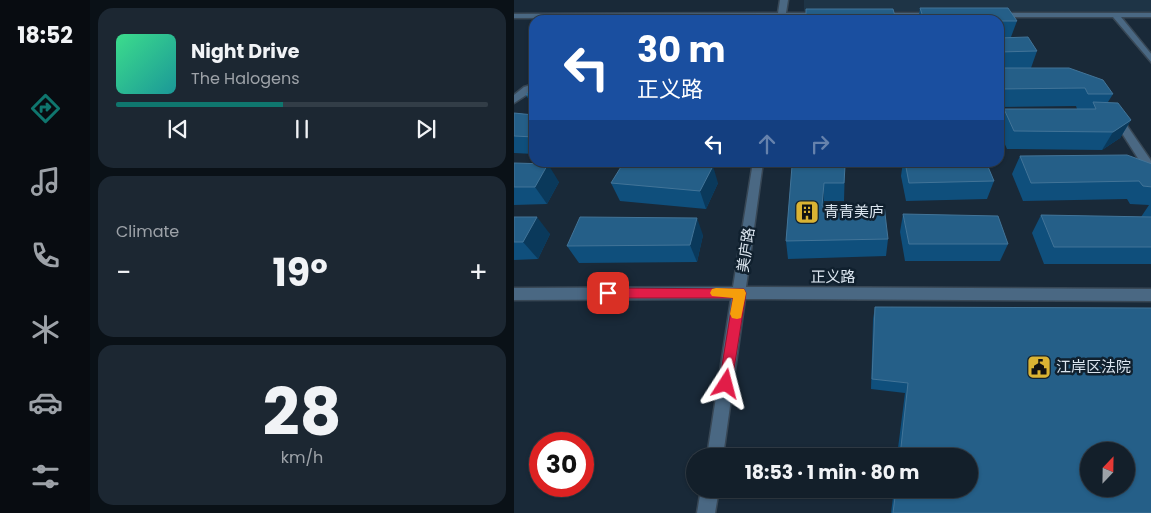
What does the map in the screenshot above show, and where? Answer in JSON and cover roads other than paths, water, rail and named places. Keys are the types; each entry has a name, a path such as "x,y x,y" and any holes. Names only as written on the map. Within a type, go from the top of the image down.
{"street":[{"path":"782,15 784,0"},
{"path":"870,15 939,15"},
{"path":"1004,15 1151,16"},
{"path":"514,16 529,16"},
{"path":"1115,16 1151,61"},
{"path":"514,100 529,88"},
{"path":"1111,108 1151,171"},
{"name":"美庐路","path":"716,448 757,167"},
{"name":"正义路","path":"514,294 1151,295"},
{"path":"706,513 708,498"}],"place":[{"name":"青青美庐","path":"807,212"},
{"name":"江岸区法院","path":"1039,367"}]}
